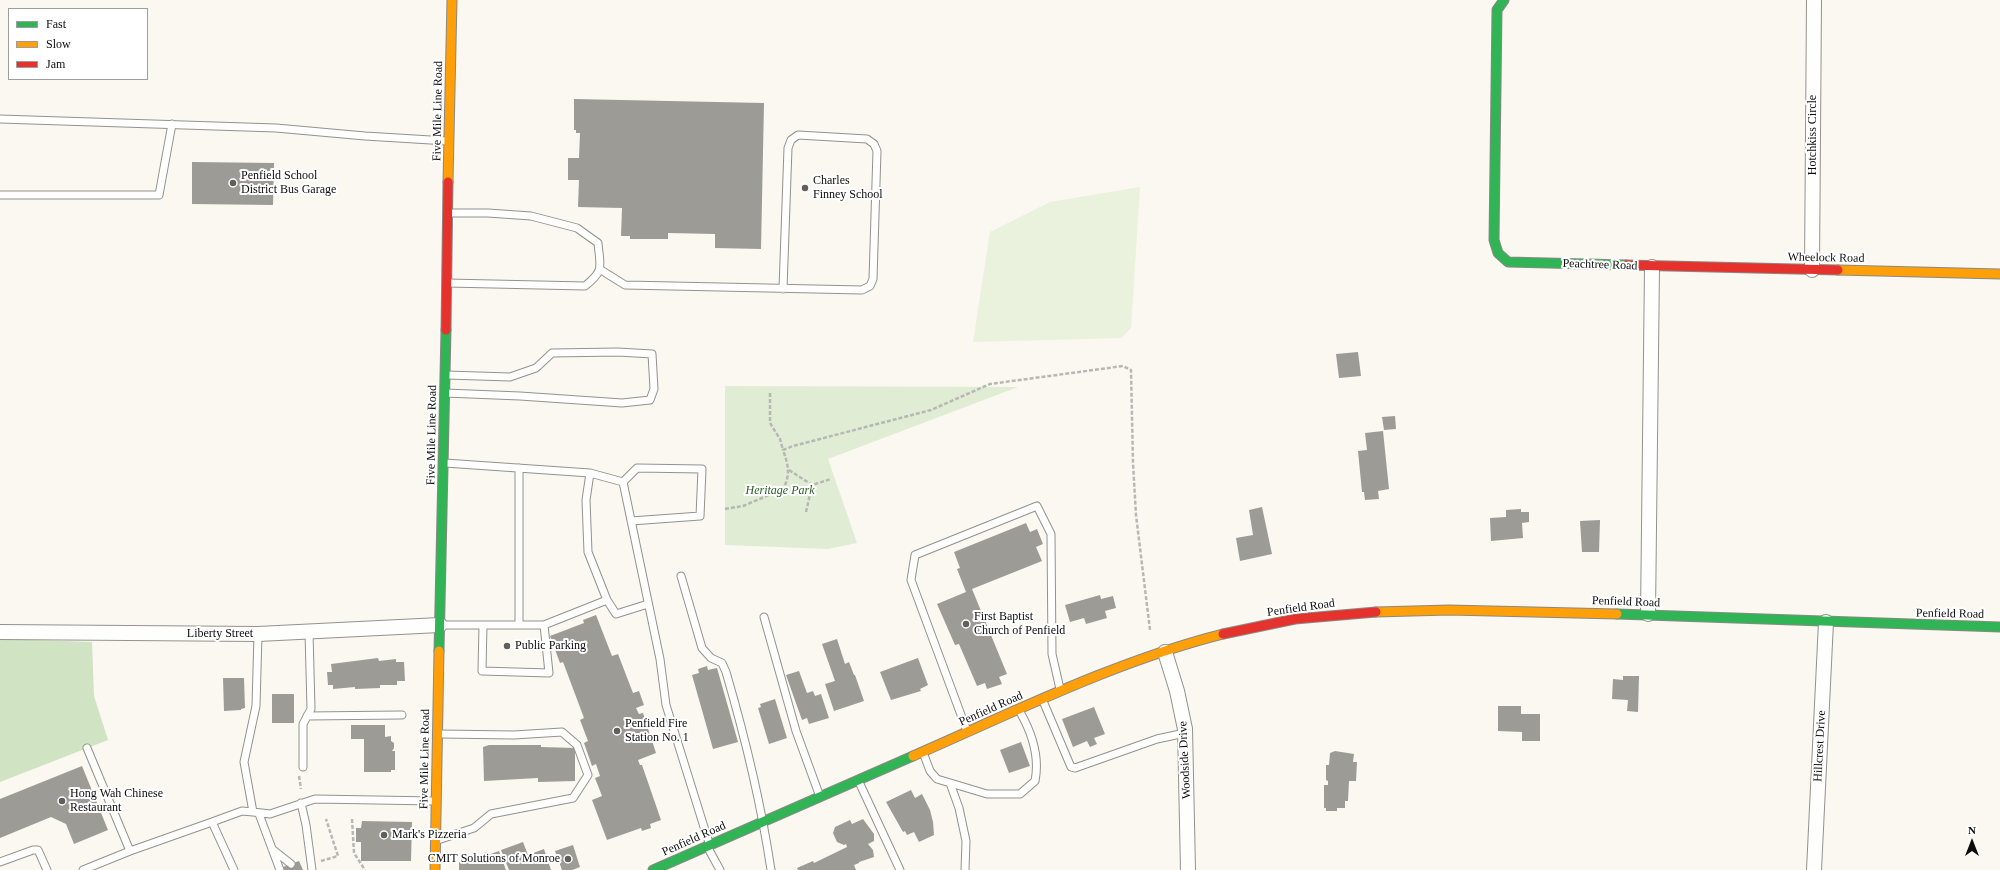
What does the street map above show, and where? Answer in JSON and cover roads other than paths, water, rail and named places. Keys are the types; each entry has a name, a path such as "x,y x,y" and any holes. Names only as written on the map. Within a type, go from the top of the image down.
{"main road":[{"name":"Five Mile Line Road","path":"435,870 452,0"},
{"name":"Peachtree Road","path":"1497,3 1495,251 1500,258 1508,262 1652,267"},
{"name":"Wheelock Road","path":"1652,267 2000,274"},
{"name":"Penfield Road","path":"653,870 1087,680 1165,652 1228,633 1261,626 1360,612 1433,609 1648,614 1826,622 2000,627"}],"street":[{"name":"Hotchkiss Circle","path":"1812,270 1814,0"},
{"name":"Peachtree Road","path":"1648,614 1652,267"},
{"name":"Hillcrest Drive","path":"1814,870 1826,622"},
{"name":"Liberty Street","path":"0,632 258,634 412,625 440,625"},
{"name":"Woodside Drive","path":"1165,652 1178,691 1185,733 1188,870"}],"lane":[{"path":"0,119 276,128 365,136 450,141"},
{"path":"0,195 159,195 172,124"},
{"path":"601,270 625,285 783,289 862,290 870,286 873,279 877,151 874,144 867,139 798,135 791,140 788,148 783,289"},
{"path":"447,283 585,286 596,277 601,270 598,243 577,228 531,216 488,213 448,213"},
{"path":"445,375 510,377 536,368 552,354 618,352 652,354 654,389 650,400 622,403 520,396 445,393"},
{"path":"444,463 590,473 623,482"},
{"path":"519,468 519,625"},
{"path":"623,482 637,468 702,469 700,516 631,521"},
{"path":"590,473 586,500 588,552 608,600 616,614 648,604"},
{"path":"623,482 660,659 666,705 709,846 720,870"},
{"path":"967,733 911,580 915,555 1037,506 1051,534 1052,654 1060,692"},
{"path":"681,576 702,648 711,658 722,663 726,672 744,734 764,821 771,870"},
{"path":"440,625 544,625 608,600"},
{"path":"764,617 796,731 820,797"},
{"path":"483,625 482,671 549,673 544,625"},
{"path":"303,766 303,724 311,709 309,632"},
{"path":"258,634 256,706 244,762 256,813 280,870"},
{"path":"1043,700 1071,767 1075,768 1157,740 1185,733"},
{"path":"923,752 930,771 936,779 987,794 1020,794 1036,781 1038,769 1035,748 1028,726 1019,710"},
{"path":"307,716 402,715"},
{"path":"436,840 474,828 491,814 573,798 588,775 577,745 562,732 514,735 438,734"},
{"path":"87,748 130,851"},
{"path":"858,780 900,870"},
{"path":"950,783 959,808 966,841 965,870"},
{"path":"83,870 130,851 242,811 270,814 315,799 436,801"},
{"path":"301,803 306,825 312,870"},
{"path":"212,822 234,870"},
{"path":"272,849 291,864"},
{"path":"0,862 33,850 38,850 47,870"},
{"path":"675,860 680,870"}],"place":[{"name":"Penfield School District Bus Garage","path":"233,183"},
{"name":"Charles Finney School","path":"805,188"},
{"name":"First Baptist Church of Penfield","path":"966,624"},
{"name":"Public Parking","path":"507,646"},
{"name":"Penfield Fire Station No. 1","path":"617,731"},
{"name":"Hong Wah Chinese Restaurant","path":"62,801"},
{"name":"Mark's Pizzeria","path":"384,835"},
{"name":"CMIT Solutions of Monroe","path":"568,859"}],"park label":[{"name":"Heritage Park","path":"780,491"}]}
